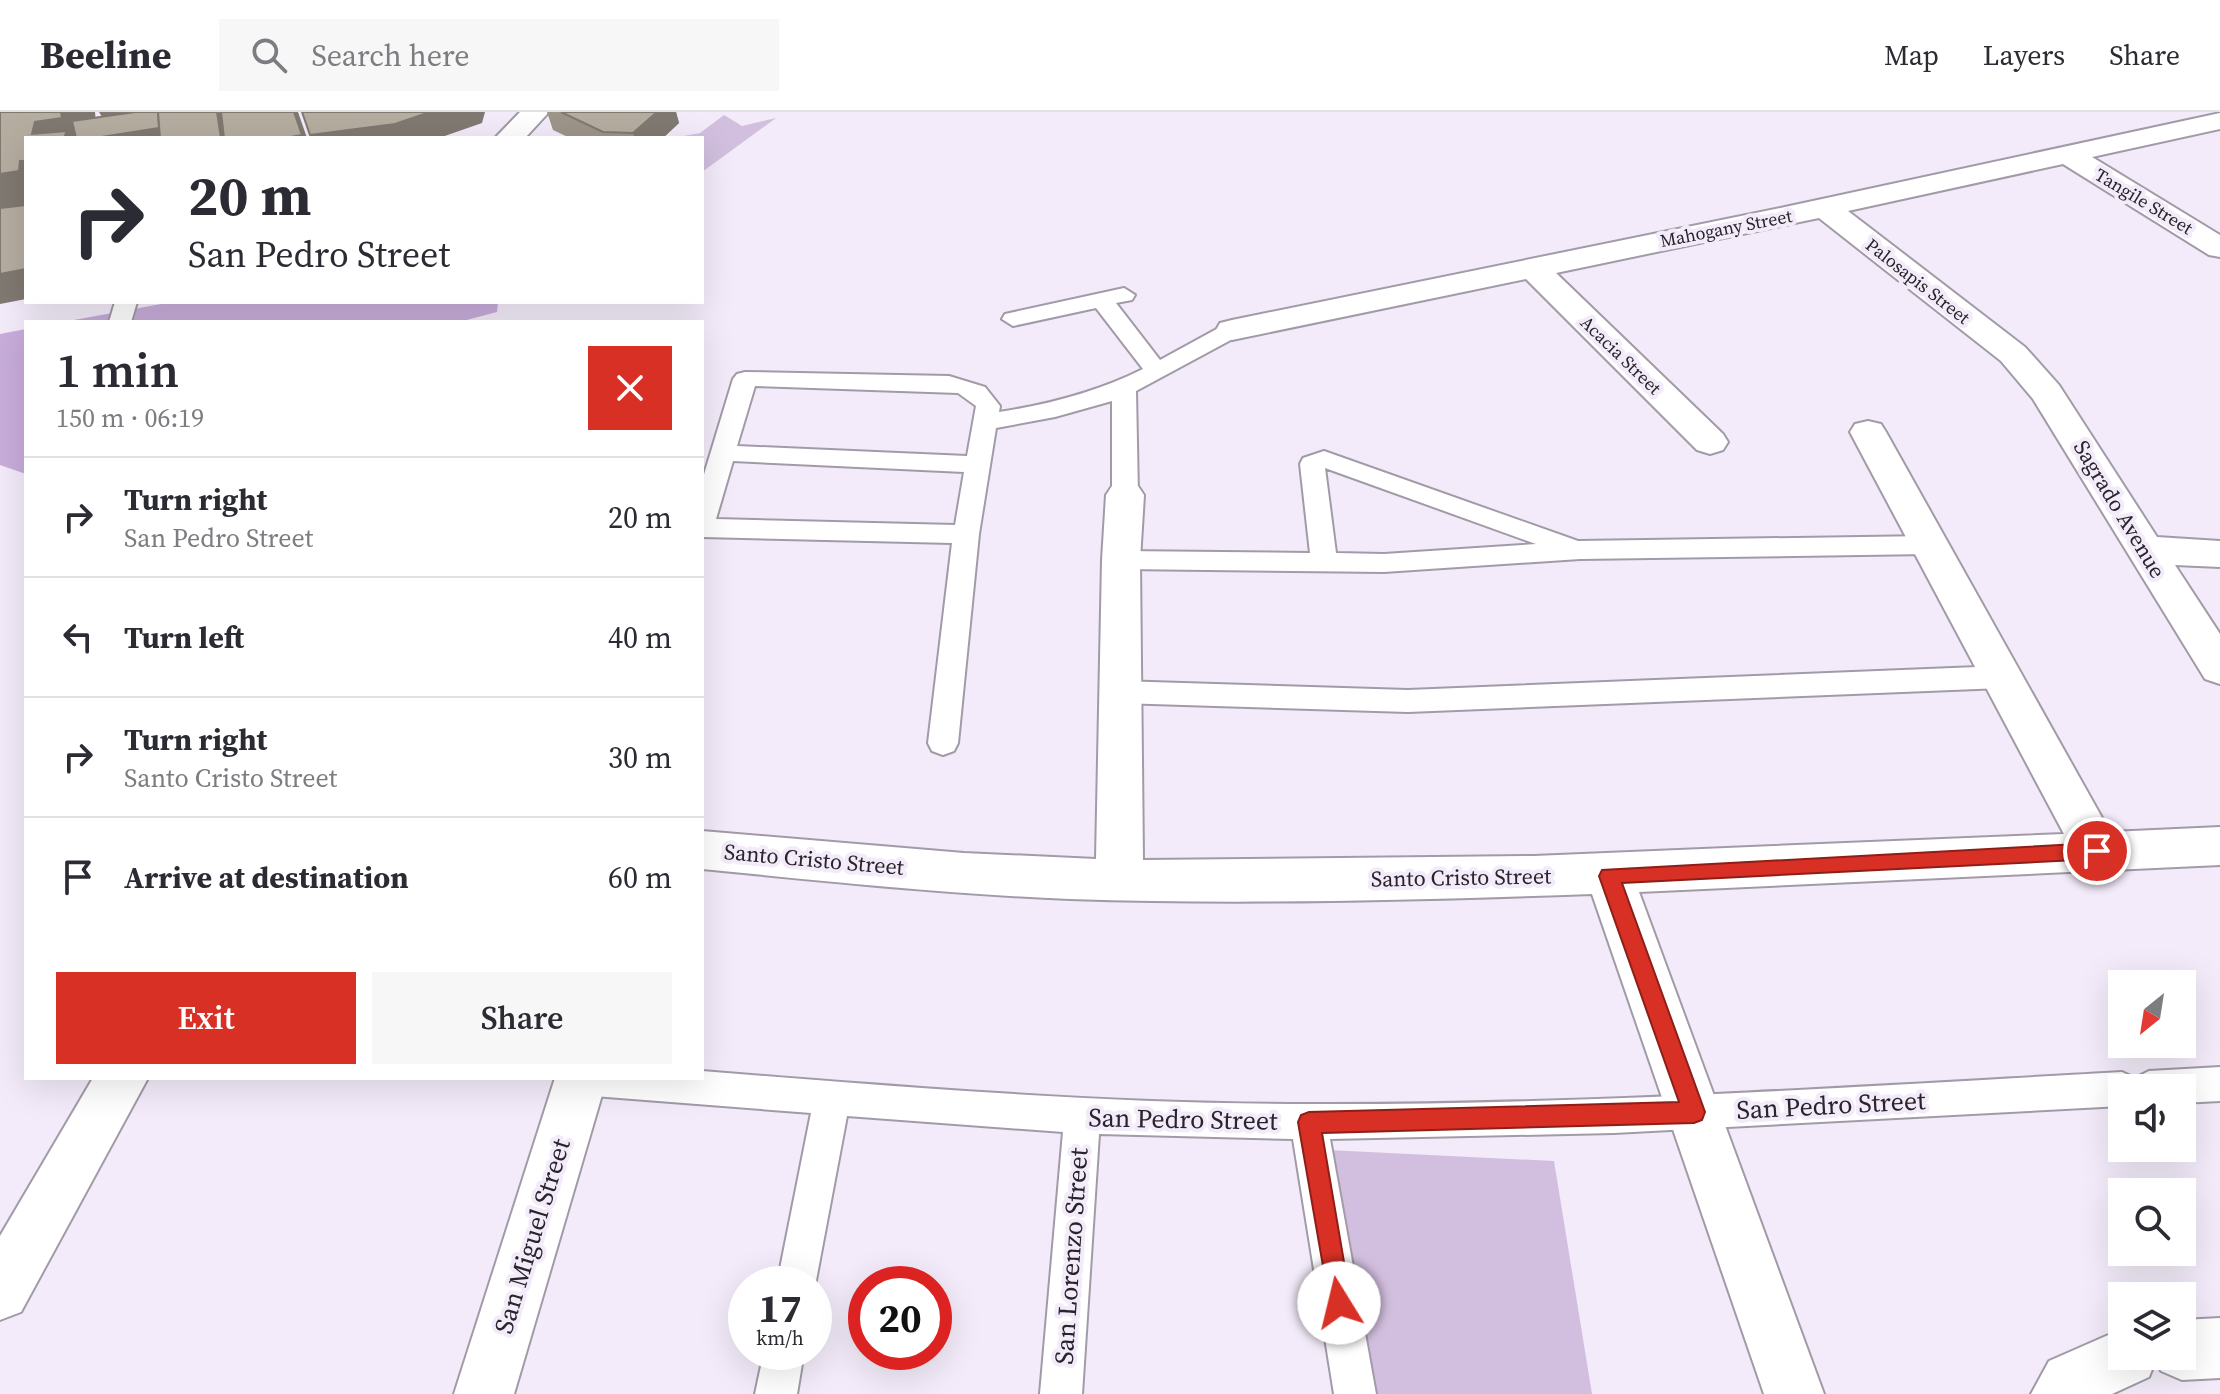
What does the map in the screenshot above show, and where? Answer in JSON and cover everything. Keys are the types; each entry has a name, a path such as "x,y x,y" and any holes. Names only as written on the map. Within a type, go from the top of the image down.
{"street":[{"path":"511,136 535,112"},
{"name":"Mahogany Street","path":"1232,330 2220,121"},
{"name":"Tangile Street","path":"2068,155 2220,248"},
{"name":"Palosapis Street","path":"1824,207 2013,354"},
{"name":"Acacia Street","path":"1532,267 1710,442"},
{"name":"Sagrado Avenue","path":"2013,354 2055,404 2220,668"},
{"path":"1868,432 2097,851"},
{"path":"1119,880 1121,560 1125,495"},
{"path":"2143,549 2220,554"},
{"name":"Santo Cristo Street","path":"704,850 1119,880 1609,876 2220,846"},
{"path":"1609,876 1794,1394"},
{"path":"0,1291 121,1080"},
{"name":"San Miguel Street","path":"484,1394 580,1080"},
{"path":"2196,1349 2220,1348"},
{"path":"2061,1394 2070,1382 2108,1365"}],"lane":[{"path":"1013,319 1113,298 1156,370"},
{"path":"985,422 1043,414 1124,388 1232,330"},
{"path":"704,518 745,379 949,383 968,387 982,395 988,406 966,534 943,743"},
{"path":"1124,388 1125,495"},
{"path":"722,453 978,465"},
{"path":"1324,562 1312,464 1324,459 1580,550"},
{"path":"704,525 966,534"},
{"path":"1121,560 1384,563 1580,550 1929,545"},
{"path":"1119,692 1408,701 2002,677"},
{"name":"San Pedro Street","path":"607,1080 1082,1117 1309,1122 1694,1112 2108,1090"},
{"path":"2196,1085 2220,1084"},
{"path":"800,1266 832,1097"},
{"name":"San Lorenzo Street","path":"1061,1394 1082,1117"},
{"path":"1309,1122 1355,1394"},
{"path":"776,1394 781,1370"}],"shaded area":[{"path":"724,115 742,126 776,118 704,171 704,136 684,136 700,133"},
{"path":"161,304 498,304 497,312 467,320 74,320"},
{"path":"24,329 24,473 0,465 0,334"},
{"path":"1328,1150 1554,1161 1592,1394 1341,1394"}],"building":[{"path":"0,112 61,112 62,118 35,122 32,134 67,131 65,136 24,136 24,161 20,161 19,171 0,174"},
{"path":"158,112 159,128 108,136 76,136 72,121"},
{"path":"158,112 217,112 221,136 160,136"},
{"path":"221,112 294,112 302,135 296,136 224,136"},
{"path":"302,112 430,112 395,124 310,135"},
{"path":"561,112 657,112 633,133 603,132"},
{"path":"24,205 24,269 0,274 0,208"}],"route":[{"path":"1339,1303 1309,1122 1694,1112 1609,876 2097,851"}]}
